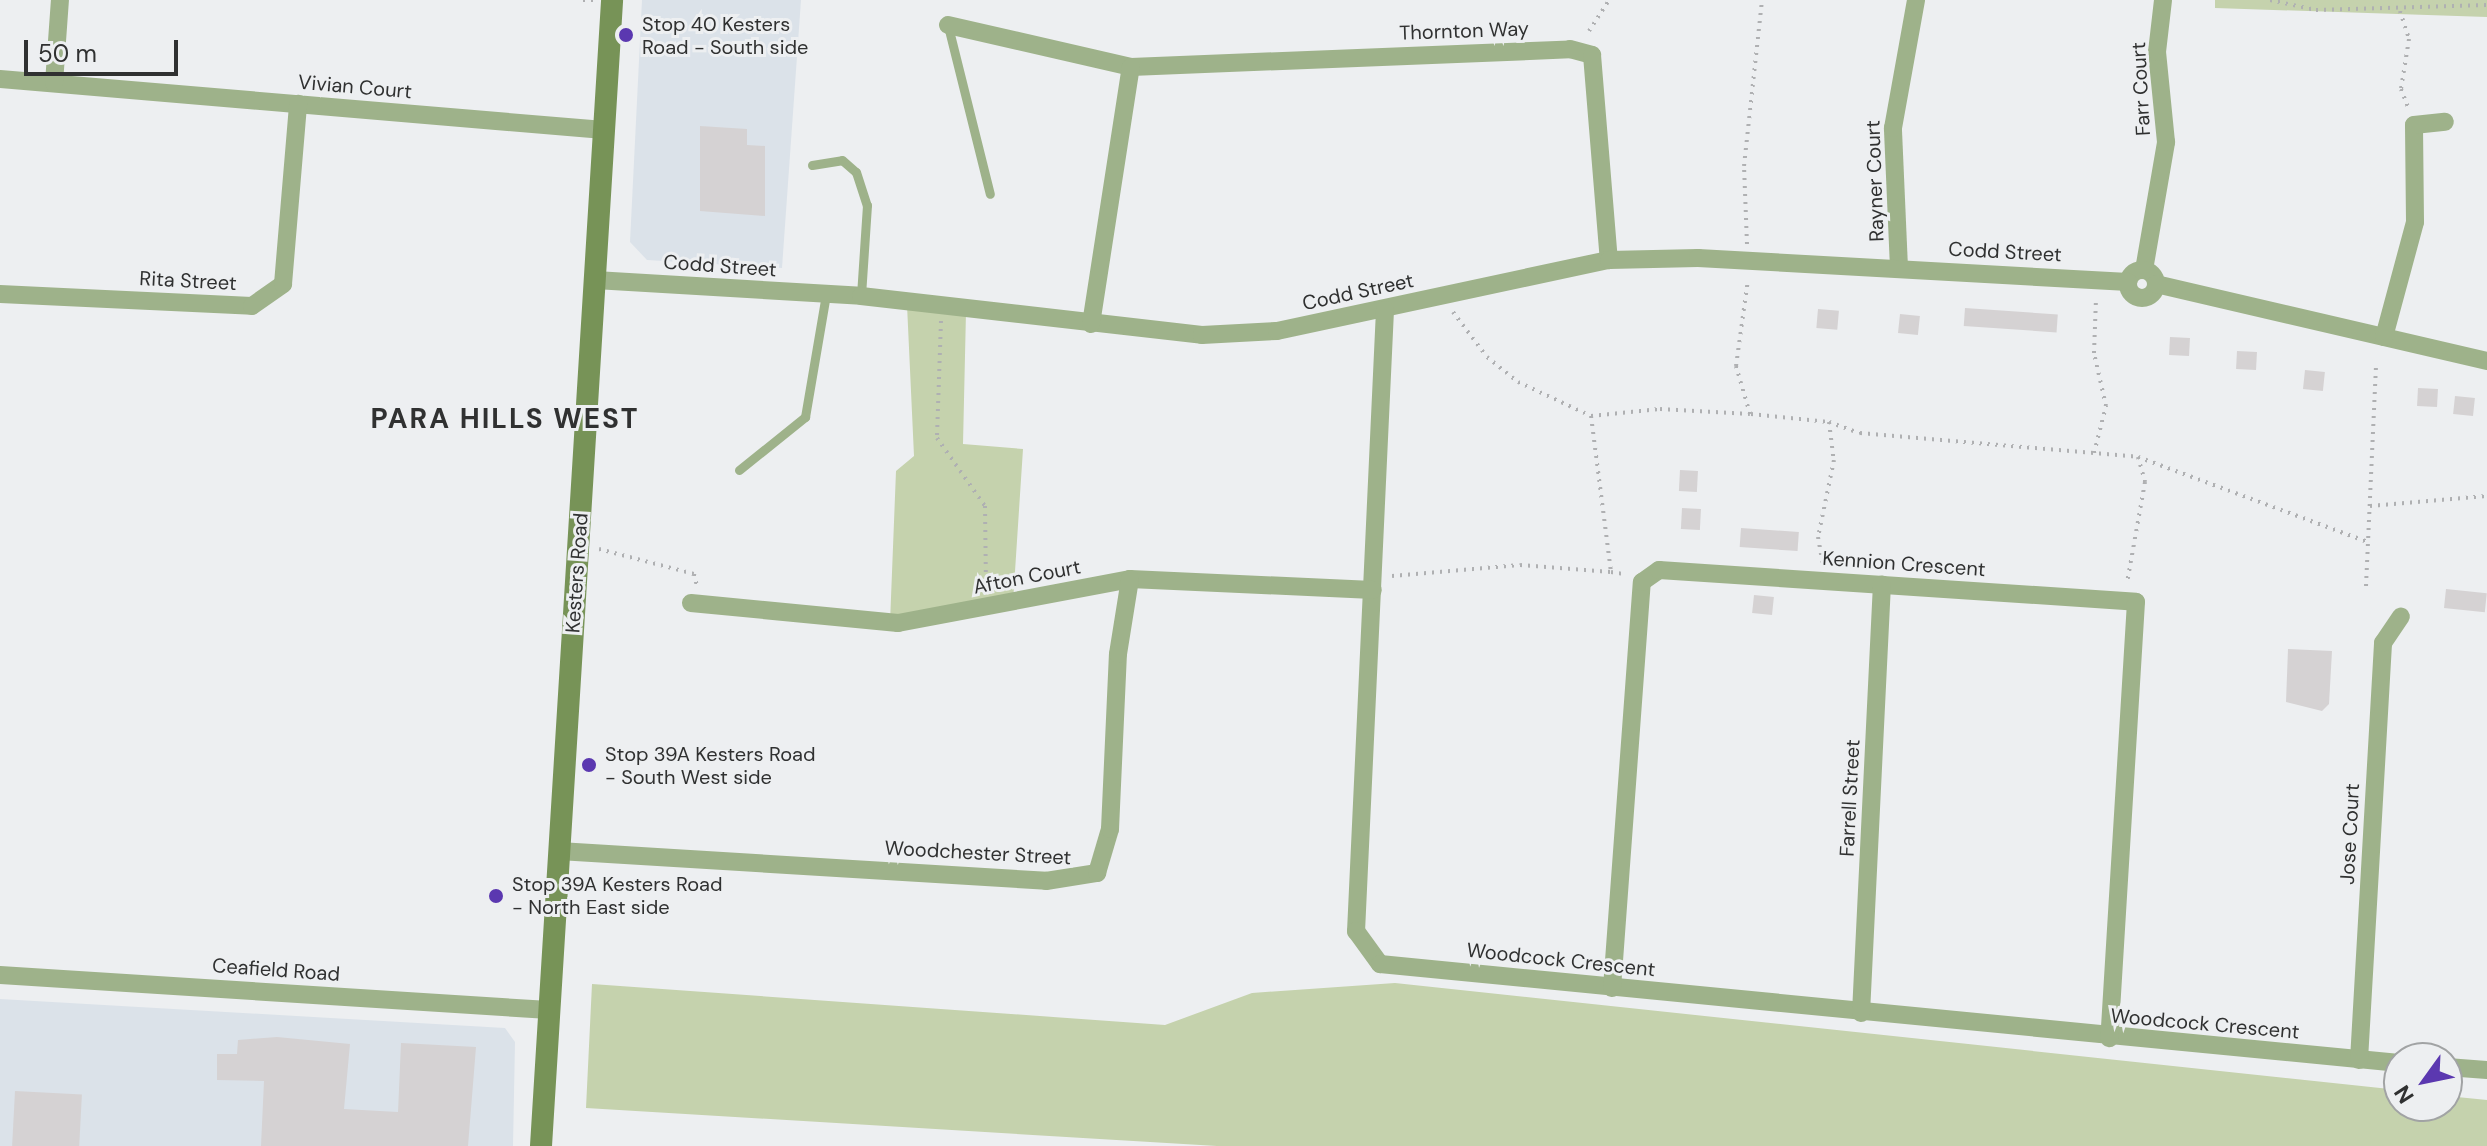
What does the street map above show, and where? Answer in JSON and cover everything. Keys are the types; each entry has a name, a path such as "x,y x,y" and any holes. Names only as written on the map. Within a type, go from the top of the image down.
{"main road":[{"name":"Kesters Road","path":"541,1146 612,0"}],"street":[{"path":"54,83 60,0"},
{"name":"Rayner Court","path":"1899,268 1893,128 1916,0"},
{"name":"Farr Court","path":"2150,277 2166,142 2157,52 2163,0"},
{"name":"Thornton Way","path":"948,25 1131,67 1570,49 1592,55 1609,260"},
{"path":"1091,324 1131,67"},
{"name":"Vivian Court","path":"0,79 604,130"},
{"name":"Rita Street","path":"0,294 252,306 283,284 298,104"},
{"path":"2384,337 2415,222 2414,125 2445,122"},
{"name":"Codd Street","path":"595,280 861,296 941,310 1202,335 1277,331 1609,260 1899,268 2128,282 2141,298 2150,277"},
{"path":"2150,277 2487,361"},
{"name":"Woodcock Crescent","path":"1385,310 1356,931 1364,951 1380,964 2109,1038 2383,1062"},
{"name":"Kennion Crescent","path":"1612,988 1642,582 1659,570 2136,602 2109,1038"},
{"name":"Woodchester Street","path":"559,851 1046,881 1097,873 1110,829 1118,654 1130,579"},
{"name":"Afton Court","path":"696,603 898,623 1130,579 1373,590"},
{"name":"Farrell Street","path":"1861,1013 1882,585"},
{"name":"Jose Court","path":"2359,1060 2383,643 2401,616"},
{"name":"Ceafield Road","path":"0,975 549,1010"},
{"path":"2463,1068 2487,1070"}],"lane":[{"path":"948,25 990,194"},
{"path":"812,165 842,160 856,172 867,205 861,296"},
{"path":"739,470 805,417 826,294"}],"path":[{"path":"1589,31 1609,0"},
{"path":"1747,244 1744,166 1762,0"},
{"path":"2270,0 2316,10 2400,11 2487,5"},
{"path":"2400,11 2409,39 2401,89 2414,125"},
{"path":"1748,277 1736,366 1750,414"},
{"path":"2094,453 2106,406 2094,353 2096,297"},
{"path":"1450,307 1487,357 1518,382 1591,416 1660,409 1750,414 1829,422 1860,433 2138,457 2368,542"},
{"path":"941,310 937,438 985,506 986,607"},
{"path":"2366,586 2376,365"},
{"path":"1591,416 1611,572"},
{"path":"1824,570 1818,537 1834,460 1829,422"},
{"path":"2126,588 2132,521 2145,482 2138,457"},
{"path":"2369,506 2487,496"},
{"path":"596,549 694,574 696,603"},
{"path":"1389,576 1520,565 1623,574"}],"shaded area":[{"path":"642,0 801,0 782,268 647,260 630,242"},
{"path":"0,999 505,1028 515,1042 513,1146 0,1146"}],"green space":[{"path":"2215,0 2487,0 2487,17 2215,8"},
{"path":"907,305 966,312 963,444 1023,449 1013,602 890,623 896,471 914,456"},
{"path":"1395,983 2383,1088 2383,1122 2463,1122 2463,1098 2487,1100 2487,1146 1217,1146 586,1108 592,984 1165,1025 1252,993"}],"building":[{"path":"700,126 747,129 747,145 765,146 765,216 700,211"},
{"path":"1965,308 2058,314 2057,332 1964,326"},
{"path":"1818,309 1839,311 1837,330 1816,328"},
{"path":"1900,314 1920,316 1918,335 1898,333"},
{"path":"2170,337 2190,338 2189,356 2169,355"},
{"path":"2237,351 2257,352 2256,370 2236,369"},
{"path":"2305,370 2325,372 2323,391 2303,389"},
{"path":"2418,388 2438,389 2437,407 2417,406"},
{"path":"2455,396 2475,398 2473,416 2453,414"},
{"path":"1680,470 1698,471 1697,492 1679,491"},
{"path":"1682,508 1701,509 1700,530 1681,529"},
{"path":"1741,528 1799,532 1798,551 1740,547"},
{"path":"2446,589 2487,593 2485,612 2444,608"},
{"path":"1754,595 1774,597 1772,615 1752,613"},
{"path":"2288,649 2332,651 2329,704 2322,711 2286,702"},
{"path":"277,1037 350,1044 344,1109 398,1112 401,1043 476,1047 468,1146 261,1146 264,1081 217,1080 217,1054 237,1054 238,1040"},
{"path":"15,1091 82,1095 79,1146 12,1146"}],"place":[{"name":"Stop 40 Kesters Road - South side","path":"626,35"},
{"name":"Stop 39A Kesters Road - South West side","path":"589,765"},
{"name":"Stop 39A Kesters Road - North East side","path":"496,896"}],"district":[{"name":"PARA HILLS WEST","path":"505,419"}]}
